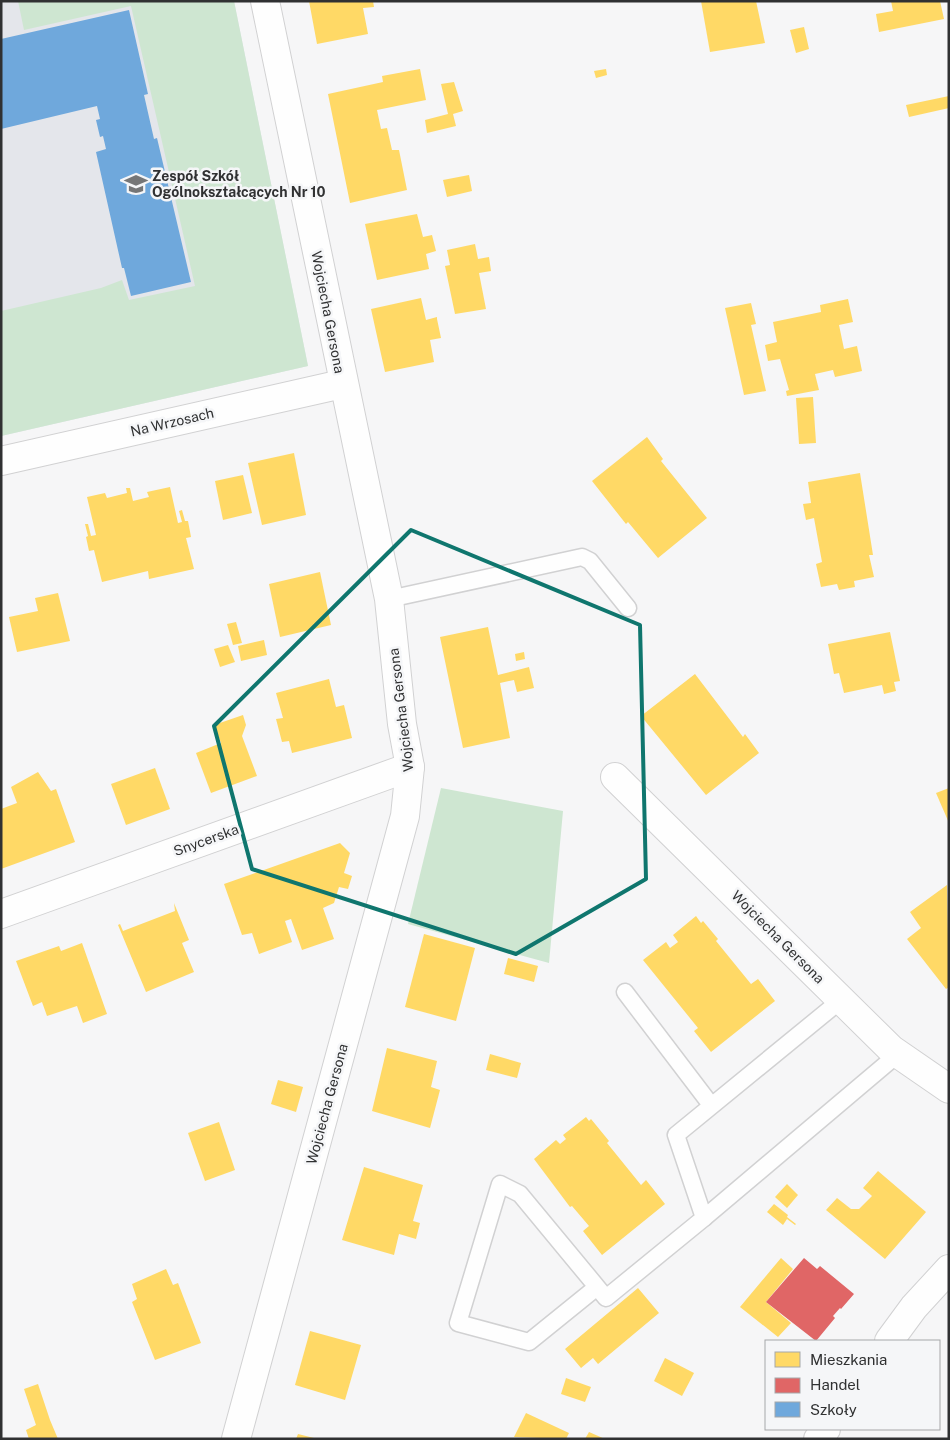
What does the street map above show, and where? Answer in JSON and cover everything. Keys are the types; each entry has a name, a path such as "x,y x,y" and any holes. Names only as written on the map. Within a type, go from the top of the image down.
{"street":[{"name":"Wojciecha Gersona","path":"236,1439 405,816 410,767 402,724 389,600 342,384 265,1"},
{"name":"Na Wrzosach","path":"1,461 342,384"},
{"name":"Snycerska","path":"1,914 410,767"},
{"name":"Wojciecha Gersona","path":"615,777 898,1054 949,1089"},
{"path":"890,1340 914,1307 949,1269"}],"lane":[{"path":"389,600 582,557 590,561 628,608"},
{"path":"625,992 711,1105"},
{"path":"704,1218 676,1134 841,1000"},
{"path":"597,1287 529,1342 458,1323 500,1184 520,1194 597,1287 606,1298 898,1054"}],"highlighted area":[{"path":"411,530 640,625 646,879 516,954 252,869 214,726"}],"shaded area":[{"name":"Zespół Szkół Ogólnokształcących Nr 10","path":"1,1 234,1 308,366 1,436"}],"green space":[{"path":"18,1 234,1 308,366 1,436 1,311 101,288 122,280 129,300 195,286 131,6 24,30"},
{"path":"441,788 563,811 549,963 408,924"}],"building: Mieszkania":[{"path":"309,1 373,1 374,7 363,8 368,34 317,44"},
{"path":"701,1 756,1 765,43 710,52"},
{"path":"891,1 940,1 944,19 879,32 876,14 893,11"},
{"path":"804,27 809,49 796,53 790,30"},
{"path":"420,69 426,100 377,110 381,129 387,128 392,150 399,150 407,190 350,203 328,94 383,82 382,76"},
{"path":"606,69 607,75 596,78 594,71"},
{"path":"454,82 463,111 453,114 456,126 427,133 425,120 448,114 441,84"},
{"path":"949,96 949,108 909,117 906,105"},
{"path":"469,175 472,191 447,197 443,180"},
{"path":"417,214 423,237 432,235 436,251 426,254 429,269 377,280 365,224"},
{"path":"475,244 478,259 489,257 491,271 479,273 486,309 455,314 445,266 450,265 447,250"},
{"path":"421,298 426,320 437,317 441,338 430,340 434,362 385,372 371,309"},
{"path":"848,299 853,322 839,325 844,349 857,346 862,371 835,377 833,370 815,374 819,390 787,396 786,391 789,390 780,359 768,361 765,345 777,342 773,322 821,312 820,305"},
{"path":"751,303 756,324 751,325 766,391 744,395 725,308"},
{"path":"813,397 816,443 799,444 796,398"},
{"path":"647,437 663,459 661,461 707,518 658,558 628,522 626,524 592,481"},
{"path":"294,453 306,515 262,525 248,463"},
{"path":"860,473 873,555 869,555 874,577 854,581 855,587 839,590 837,584 821,587 816,564 822,562 814,518 806,520 803,504 811,503 808,482"},
{"path":"243,475 252,513 223,520 215,481"},
{"path":"170,487 178,523 182,522 179,511 182,510 185,521 188,521 191,537 186,538 194,569 149,579 148,571 102,582 94,550 89,551 86,537 88,536 85,524 88,524 91,536 96,535 87,497 105,493 107,498 127,493 126,488 130,488 133,501 149,497 147,492"},
{"path":"320,572 331,625 280,637 269,584"},
{"path":"58,593 70,641 17,652 9,617 38,611 35,598"},
{"path":"236,622 242,643 233,645 227,624"},
{"path":"488,627 498,675 529,667 534,688 517,692 514,680 500,683 510,738 463,748 440,637"},
{"path":"890,632 900,681 894,682 896,691 884,694 882,685 844,693 839,673 834,674 828,644"},
{"path":"264,640 267,655 241,661 238,646"},
{"path":"228,645 235,662 220,667 214,649"},
{"path":"524,652 525,659 516,661 515,654"},
{"path":"695,674 743,737 745,734 759,753 706,795 641,716"},
{"path":"329,679 336,707 344,705 352,738 292,753 289,741 282,742 276,719 283,718 276,693"},
{"path":"243,715 246,725 242,736 257,776 211,793 196,753 221,743 214,725"},
{"path":"155,768 170,809 126,825 111,784"},
{"path":"38,772 51,791 56,789 75,842 1,869 1,809 17,803 11,787"},
{"path":"949,788 949,823 936,793"},
{"path":"340,843 350,853 344,873 352,876 348,889 339,887 334,903 323,908 334,939 302,950 291,919 285,921 292,942 259,954 252,933 242,935 224,884"},
{"path":"947,885 949,987 946,989 907,939 921,928 910,912"},
{"path":"174,903 189,940 182,943 194,972 146,992 118,925 120,924 123,931 175,911"},
{"path":"696,916 701,923 703,921 718,939 716,941 751,984 758,979 775,1001 711,1052 694,1031 698,1028 643,960 666,942 670,948 678,942 673,935"},
{"path":"424,934 475,948 456,1021 405,1007"},
{"path":"82,943 107,1014 83,1023 77,1006 47,1016 42,1002 33,1006 16,961 59,946 61,951"},
{"path":"508,958 538,966 534,982 504,974"},
{"path":"387,1048 437,1061 431,1087 440,1090 430,1128 372,1111"},
{"path":"490,1054 521,1063 517,1078 486,1070"},
{"path":"278,1080 303,1087 296,1112 271,1104"},
{"path":"586,1117 589,1121 591,1119 609,1141 607,1143 641,1185 646,1180 665,1204 602,1255 583,1231 589,1226 572,1206 570,1207 534,1159 556,1140 560,1144 566,1139 563,1135"},
{"path":"219,1122 235,1170 205,1181 188,1133"},
{"path":"364,1167 423,1185 413,1221 420,1223 416,1239 399,1234 394,1255 342,1240"},
{"path":"878,1171 926,1212 885,1259 826,1210 837,1198 851,1209 859,1209 872,1196 863,1188"},
{"path":"787,1184 798,1195 787,1208 775,1197"},
{"path":"774,1204 796,1224 787,1219 783,1225 767,1212"},
{"path":"781,1258 793,1269 766,1302 791,1323 778,1337 740,1307"},
{"path":"166,1269 173,1285 178,1283 201,1343 155,1360 132,1302 137,1299 132,1284"},
{"path":"638,1288 659,1313 598,1364 593,1358 581,1368 565,1349"},
{"path":"310,1331 361,1345 345,1400 295,1385"},
{"path":"665,1358 694,1373 682,1396 654,1381"},
{"path":"566,1378 591,1387 585,1402 561,1394"},
{"path":"38,1384 58,1439 29,1439 26,1430 36,1425 24,1389"},
{"path":"526,1413 569,1433 566,1439 514,1437"},
{"path":"589,1432 605,1439 585,1439"},
{"path":"298,1434 314,1438 314,1439 296,1439"}],"building: Handel":[{"path":"804,1258 817,1269 820,1266 854,1294 833,1316 835,1318 817,1340 766,1302"}],"building: Szkoły":[{"path":"129,10 148,94 144,95 154,139 157,138 191,282 131,296 124,268 122,268 96,152 106,149 103,136 100,137 96,120 100,119 97,106 1,129 1,39"}],"place":[{"name":"Zespół Szkół Ogólnokształcących Nr 10","path":"136,184"}]}
